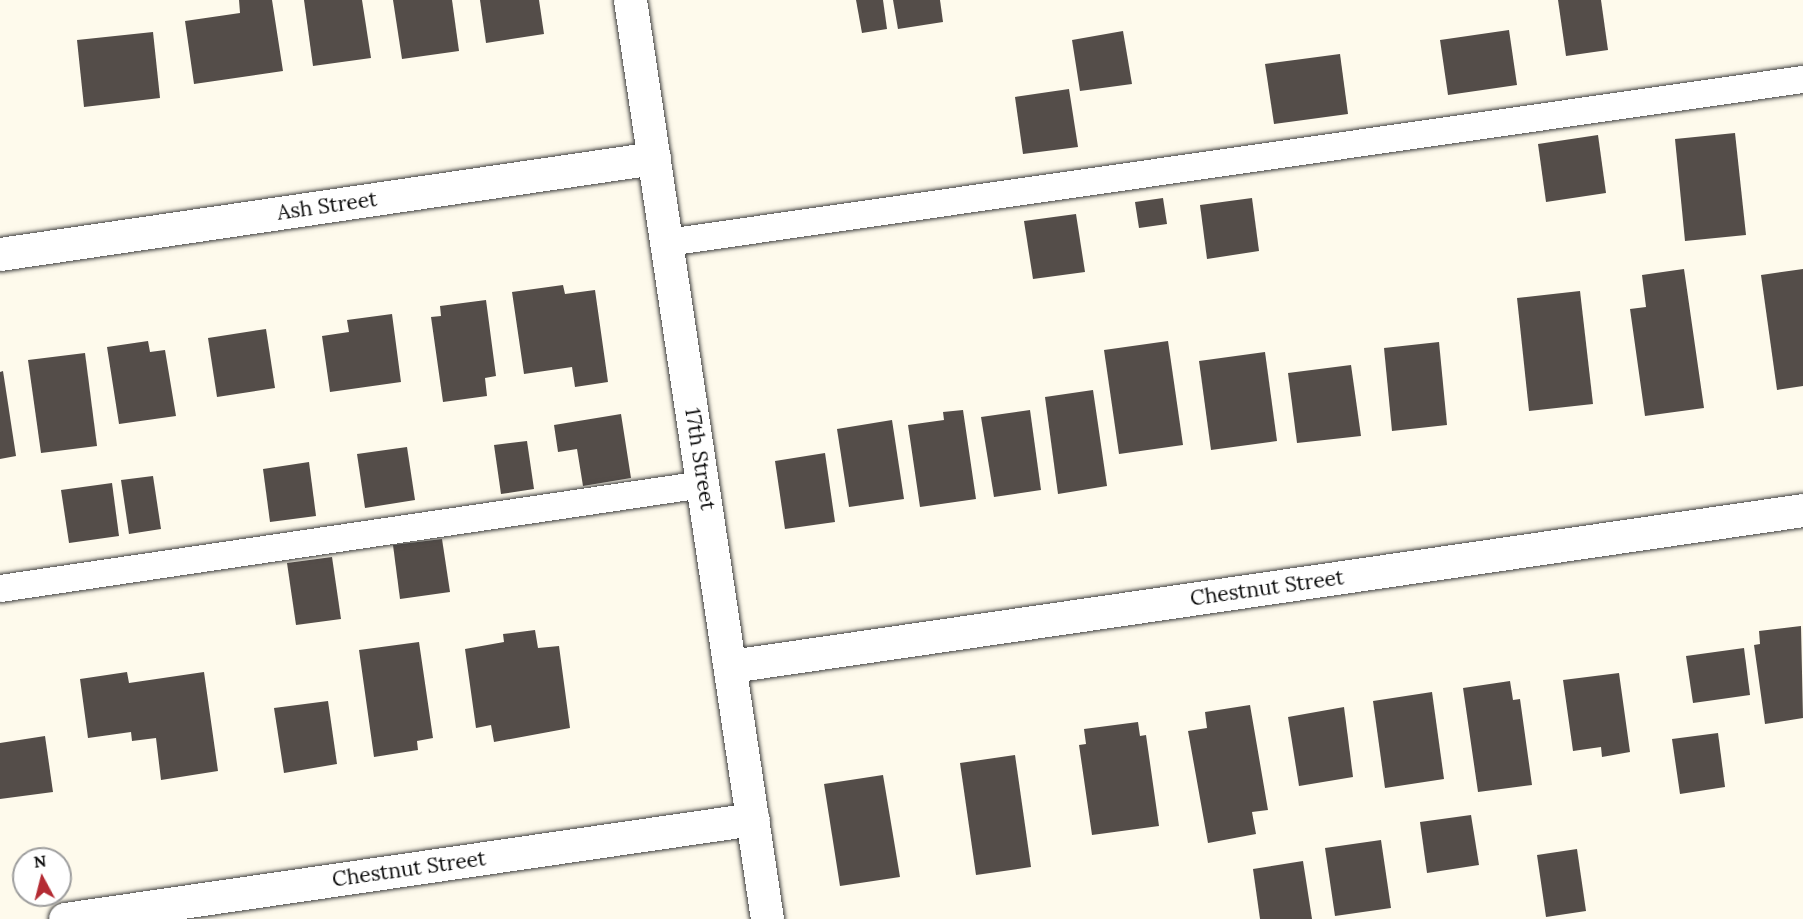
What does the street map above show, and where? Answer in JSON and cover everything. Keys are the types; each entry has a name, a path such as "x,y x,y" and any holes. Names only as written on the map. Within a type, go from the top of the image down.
{"street":[{"name":"17th Street","path":"630,0 767,919"},
{"name":"Ash Street","path":"0,254 654,158"},
{"name":"Chestnut Street","path":"731,666 1803,510"},
{"name":"Chestnut Street","path":"65,919 753,819"}],"lane":[{"path":"667,242 1803,79"},
{"path":"0,588 703,484"}],"building":[{"path":"239,0 272,0 283,71 194,84 185,21 240,13"},
{"path":"304,0 362,0 371,58 313,66"},
{"path":"393,0 452,0 459,51 402,59"},
{"path":"480,0 539,0 544,34 486,43"},
{"path":"856,0 883,0 887,29 862,33"},
{"path":"893,0 940,0 943,22 898,29"},
{"path":"1558,0 1601,0 1608,50 1566,56"},
{"path":"1509,30 1517,85 1448,95 1440,40"},
{"path":"1123,31 1132,84 1080,91 1072,40"},
{"path":"153,32 160,98 84,107 77,40"},
{"path":"1340,54 1348,114 1274,124 1265,64"},
{"path":"1069,89 1078,147 1023,154 1015,97"},
{"path":"1735,133 1746,235 1685,241 1675,139"},
{"path":"1598,135 1606,193 1546,202 1538,144"},
{"path":"1163,198 1167,224 1139,228 1135,202"},
{"path":"1252,198 1259,251 1207,259 1200,205"},
{"path":"1076,214 1085,272 1033,279 1024,221"},
{"path":"1684,269 1704,408 1645,416 1630,309 1646,307 1642,275"},
{"path":"1803,269 1803,386 1777,390 1761,275"},
{"path":"563,285 565,294 595,290 608,382 575,387 572,367 524,374 512,292"},
{"path":"1580,291 1593,404 1529,411 1517,298"},
{"path":"486,300 496,376 485,378 487,396 443,402 431,317 441,316 440,306"},
{"path":"392,314 401,382 330,392 322,336 349,332 347,320"},
{"path":"266,329 275,388 217,397 208,338"},
{"path":"148,341 150,352 165,350 176,416 119,424 107,347"},
{"path":"1168,341 1183,445 1119,454 1104,350"},
{"path":"1439,342 1447,425 1392,431 1384,348"},
{"path":"1265,352 1277,441 1211,450 1199,361"},
{"path":"85,353 97,446 41,453 28,360"},
{"path":"1351,365 1361,436 1297,443 1288,373"},
{"path":"3,371 16,456 0,459 0,372"},
{"path":"1093,390 1107,486 1058,494 1045,397"},
{"path":"963,410 976,499 920,507 908,425 944,420 943,412"},
{"path":"1030,410 1041,490 994,497 981,417"},
{"path":"621,414 631,478 583,486 577,449 558,452 554,425"},
{"path":"892,420 904,499 849,507 837,429"},
{"path":"527,441 534,489 501,494 494,445"},
{"path":"407,447 415,500 365,508 357,454"},
{"path":"825,453 835,522 785,529 775,461"},
{"path":"309,462 316,516 270,522 263,469"},
{"path":"153,476 161,529 129,534 121,480"},
{"path":"112,483 119,536 69,543 61,490"},
{"path":"442,539 450,592 400,599 393,545"},
{"path":"332,557 341,619 296,625 287,563"},
{"path":"1801,626 1803,718 1765,724 1754,645 1760,644 1759,631"},
{"path":"535,630 538,648 559,646 570,728 494,742 491,725 476,728 465,649 504,642 503,634"},
{"path":"419,642 433,738 417,741 418,750 374,757 359,650"},
{"path":"1744,648 1750,695 1693,703 1686,656"},
{"path":"127,672 129,683 204,672 218,771 161,780 156,738 132,741 131,732 88,738 80,679"},
{"path":"1619,673 1630,752 1602,757 1601,747 1573,751 1563,680"},
{"path":"1510,681 1513,700 1520,699 1532,785 1478,792 1463,688"},
{"path":"1432,692 1444,779 1385,788 1373,701"},
{"path":"328,701 337,764 284,773 274,708"},
{"path":"1250,705 1268,810 1252,812 1256,834 1208,843 1188,731 1207,728 1205,712"},
{"path":"1344,707 1353,777 1299,786 1288,717"},
{"path":"1138,722 1140,736 1146,735 1159,826 1092,835 1079,745 1086,744 1084,729"},
{"path":"1718,733 1725,787 1680,794 1672,739"},
{"path":"45,736 53,792 0,799 0,743"},
{"path":"1015,755 1031,867 976,875 960,763"},
{"path":"883,775 900,877 840,886 824,784"},
{"path":"1471,815 1479,865 1427,873 1420,822"},
{"path":"1381,840 1391,908 1335,916 1325,848"},
{"path":"1577,849 1586,911 1546,917 1537,855"},
{"path":"1303,861 1312,919 1260,919 1253,869"}]}
